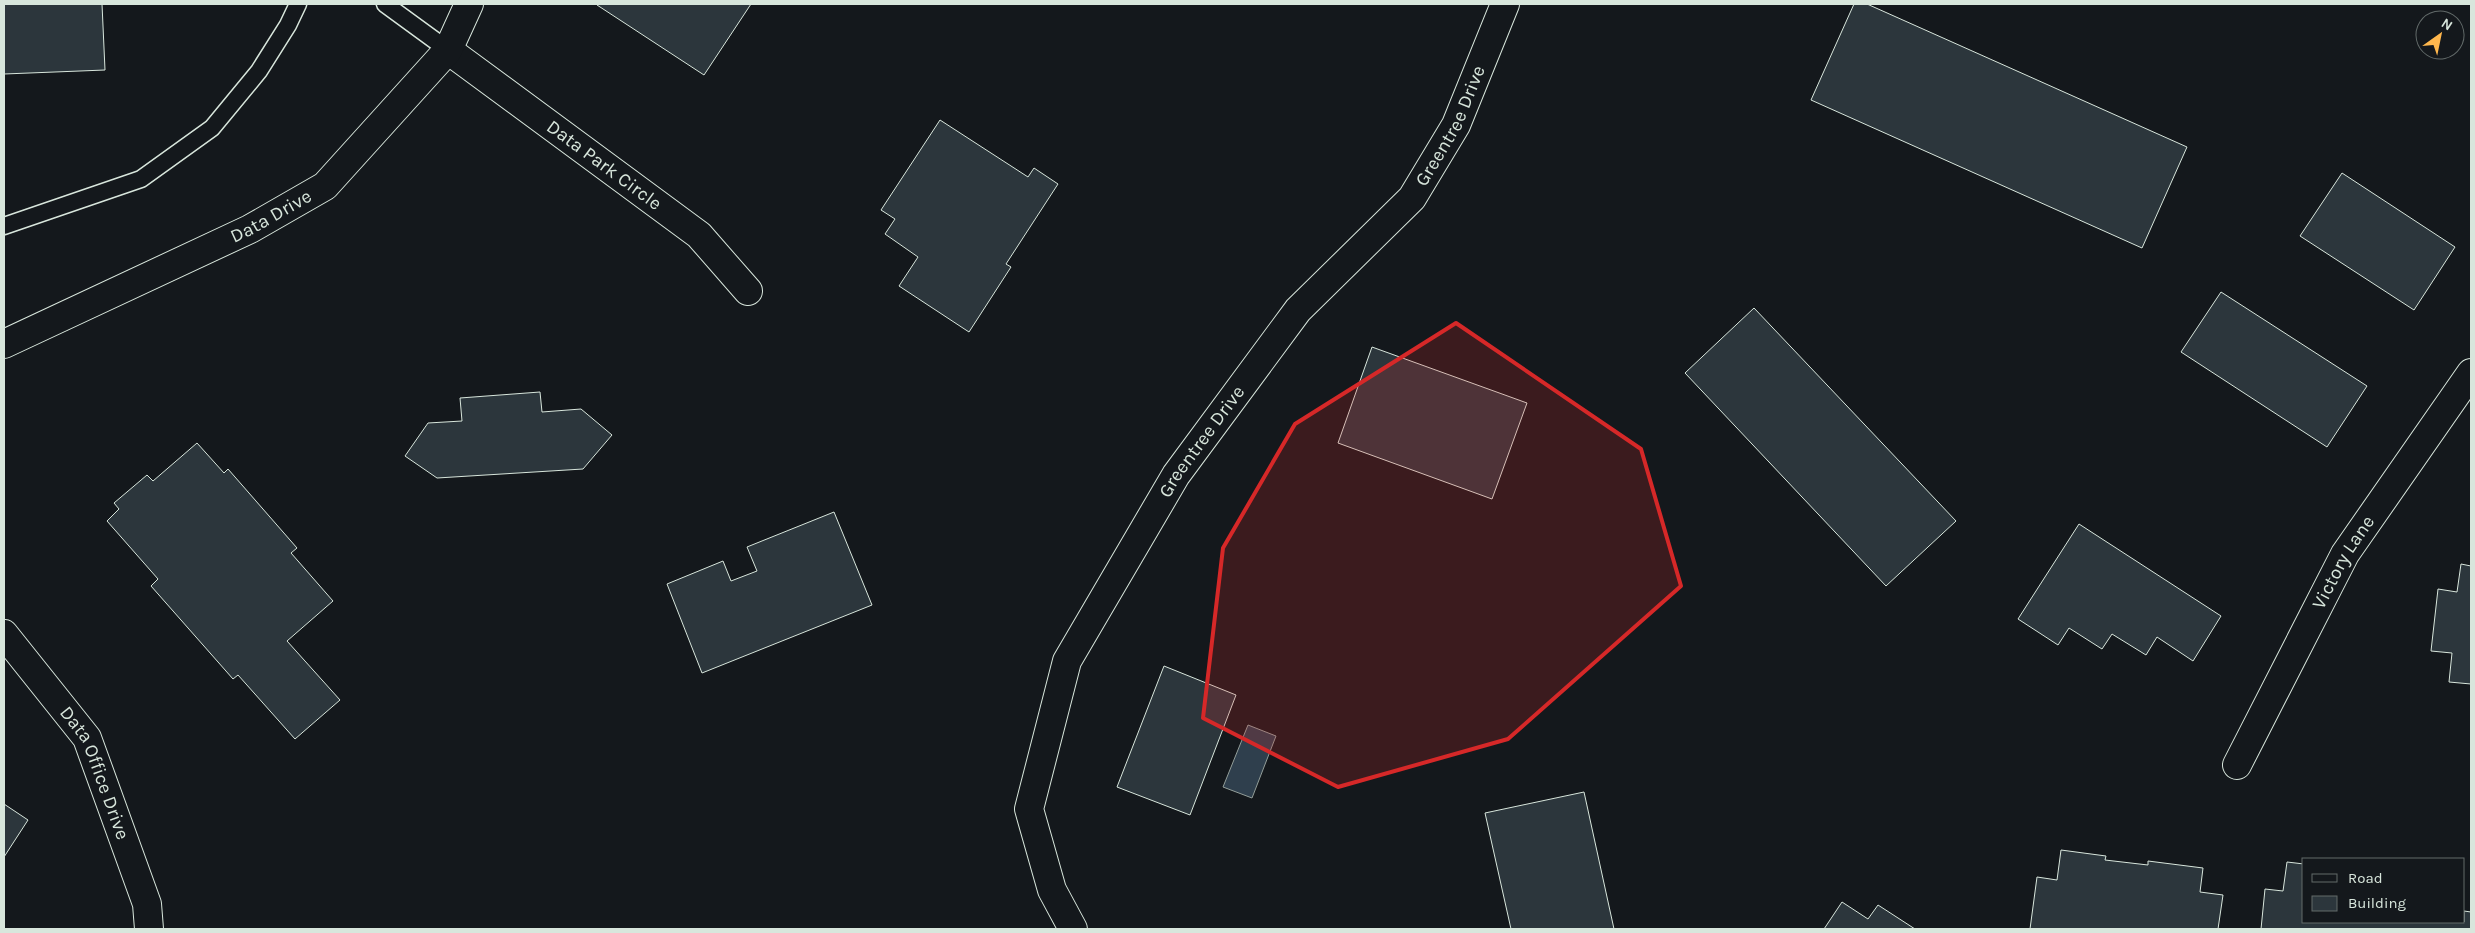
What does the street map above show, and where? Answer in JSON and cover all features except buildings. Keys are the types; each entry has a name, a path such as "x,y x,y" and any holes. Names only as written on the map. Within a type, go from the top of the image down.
{"street":[{"name":"Data Drive","path":"4,344 250,229 325,186 448,50 469,4"},
{"name":"Greentree Drive","path":"1072,929 1052,890 1029,809 1068,661 1176,475 1298,310 1412,198 1456,125 1505,4"},
{"name":"Data Park Circle","path":"448,50 699,235 748,291"},
{"name":"Victory Lane","path":"2237,766 2345,554 2471,373"},
{"name":"Data Office Drive","path":"4,634 87,738 147,904 149,929"}],"lane":[{"path":"4,226 141,179 212,128 259,71 288,25 298,4"},
{"path":"385,4 448,50"}],"highlighted area":[{"path":"1456,323 1641,449 1681,586 1508,739 1338,787 1203,718 1223,548 1295,424"}],"water":[{"path":"1248,725 1276,736 1252,798 1223,787"}]}
